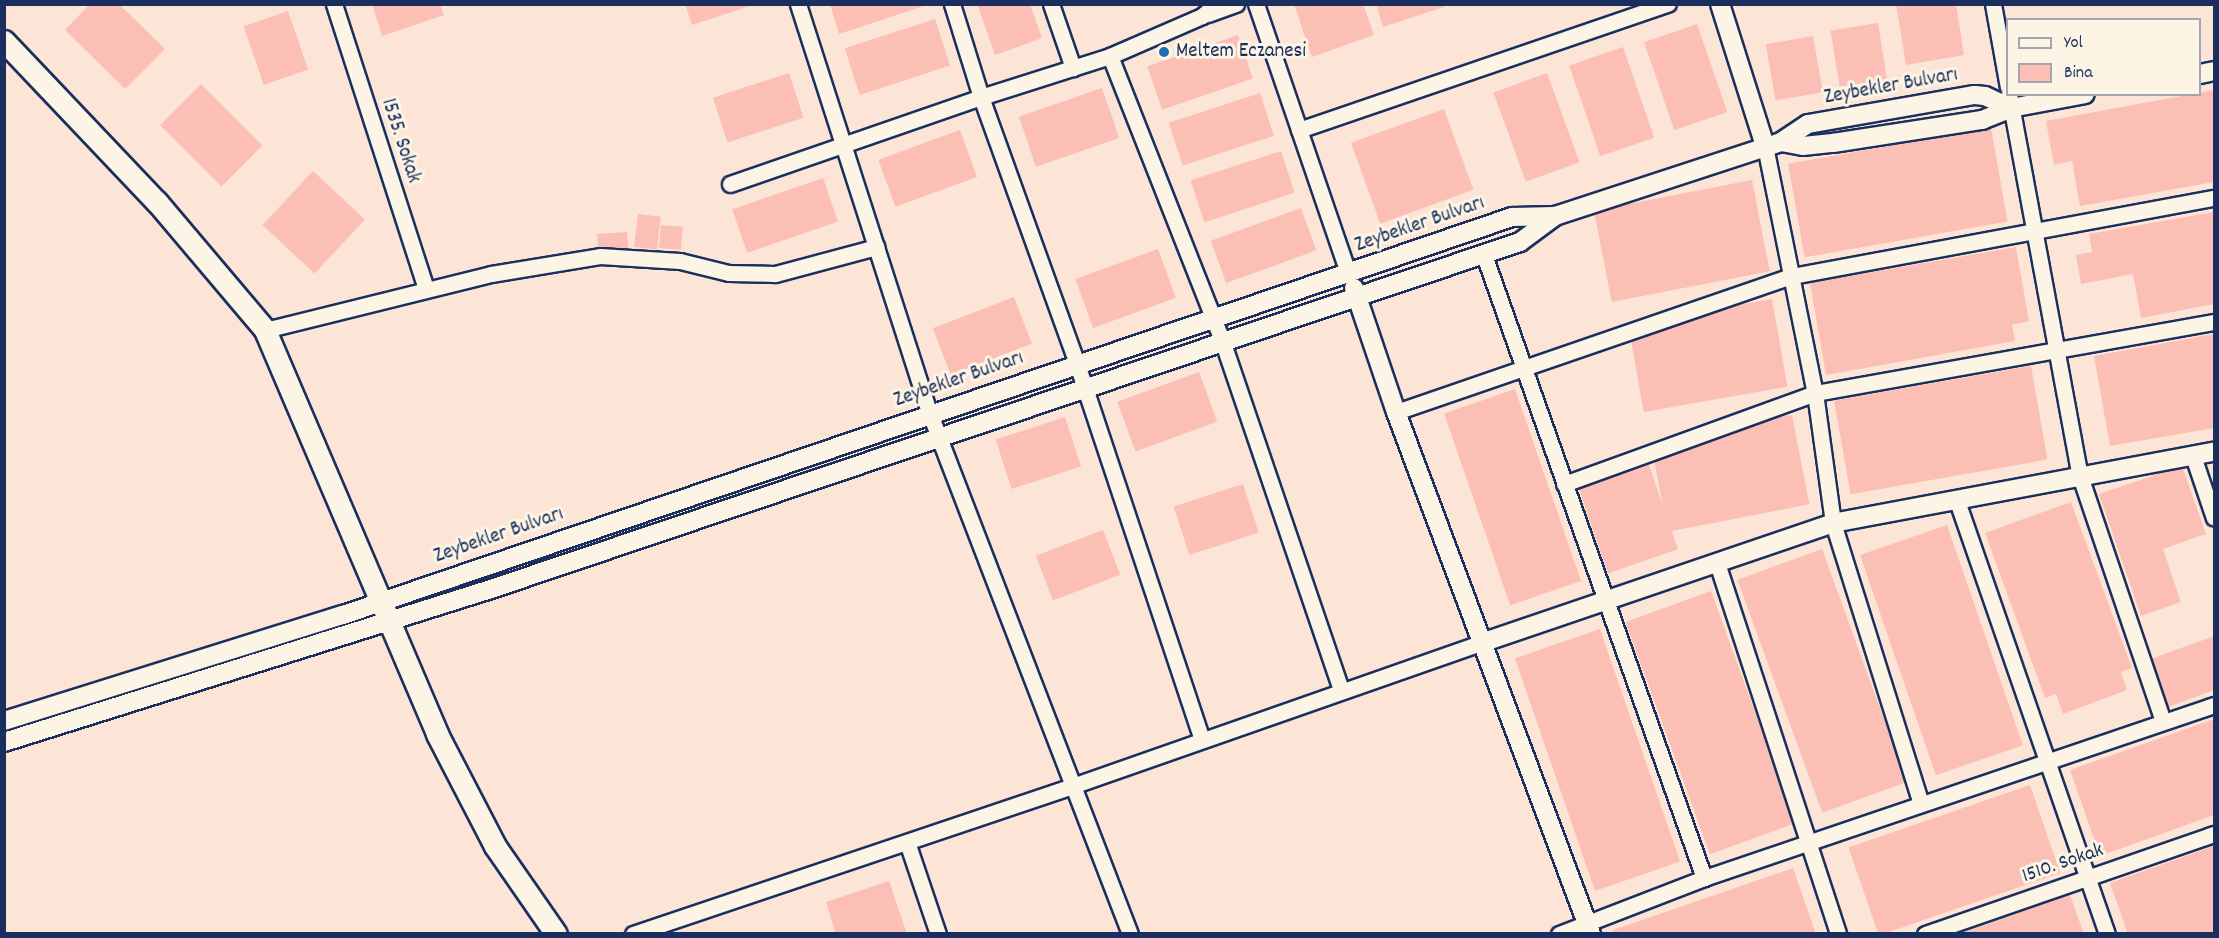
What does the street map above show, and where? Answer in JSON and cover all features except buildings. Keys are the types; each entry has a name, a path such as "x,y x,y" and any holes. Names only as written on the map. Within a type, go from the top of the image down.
{"main road":[{"path":"4,41 157,202 265,330 437,734 495,846 556,933"}],"street":[{"name":"1535. Sokak","path":"334,4 426,289"},
{"path":"798,4 930,414 1075,785 1130,933"},
{"path":"952,4 981,97 1077,364 1202,740"},
{"path":"1051,4 1073,68"},
{"path":"1202,16 1216,4"},
{"path":"730,184 981,97 1110,56 1202,16 1236,4"},
{"path":"1256,4 1396,412 1589,928"},
{"path":"1299,130 1668,4"},
{"path":"1719,4 1773,144 1792,276 1815,393 1833,523 1922,804"},
{"path":"1993,4 2006,81"},
{"path":"1110,56 1223,343 1341,690"},
{"name":"Zeybekler Bulvarı","path":"4,721 285,634 1512,217 1555,216 1773,144 1808,124 1954,99 1986,96 2010,101 2064,96"},
{"path":"2010,101 2080,476 2163,721"},
{"name":"Zeybekler Bulvarı","path":"1773,144 1803,146 1833,143 1982,120 2010,101"},
{"path":"1396,412 1792,276 2214,198"},
{"name":"Zeybekler Bulvarı","path":"4,742 389,622 1484,255 1520,242 1555,216"},
{"path":"265,330 491,274 600,256 680,261 729,273 775,274 876,247"},
{"path":"1484,255 1704,878"},
{"path":"1564,484 1815,393 2214,322"},
{"path":"633,933 1075,785 1341,690 1606,602 1833,523 1956,498 2214,452"},
{"path":"2193,456 2214,518"},
{"path":"1956,498 2108,933"},
{"path":"645,510 653,535"},
{"path":"1717,563 1838,933"},
{"path":"1559,933 1589,928 1704,878 2214,705"},
{"name":"1510. Sokak","path":"1925,933 2214,834"},
{"path":"907,842 938,933"}],"place":[{"name":"Meltem Eczanesi","path":"1164,52"}]}
